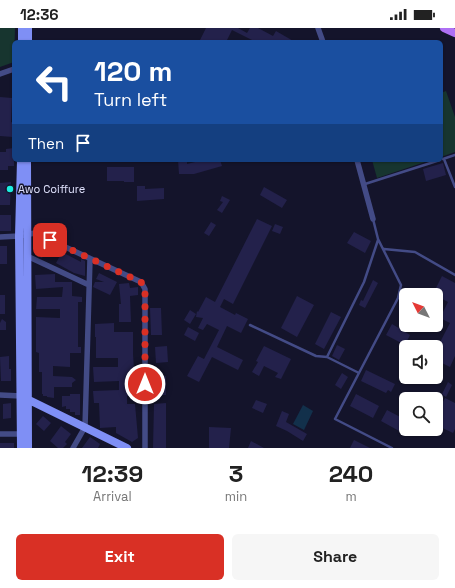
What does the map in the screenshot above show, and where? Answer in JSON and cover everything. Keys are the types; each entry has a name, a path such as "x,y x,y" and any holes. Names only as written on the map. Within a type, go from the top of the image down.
{"main road":[{"path":"445,28 455,33"}],"street":[{"path":"22,28 22,40"},
{"path":"28,28 28,40"},
{"path":"318,28 322,40"},
{"path":"0,74 12,70"},
{"path":"21,162 25,398 28,448"},
{"path":"21,448 25,398 27,256 23,235 27,162"},
{"path":"358,162 373,219"},
{"path":"0,237 34,233 141,282 145,289 145,448"},
{"path":"27,256 89,285"},
{"path":"73,448 85,427 90,259"},
{"path":"0,395 25,398 127,448"},
{"path":"0,434 21,434"}],"lane":[{"path":"443,159 455,155"},
{"path":"443,161 455,187"},
{"path":"364,184 433,162"},
{"path":"373,219 378,239 401,285 398,298 335,419 392,448"},
{"path":"327,357 364,282 378,239"},
{"path":"383,249 414,252 455,274"},
{"path":"250,325 316,356 327,357 359,373"}],"green space":[{"path":"0,28 15,28 15,40 12,40 12,63 0,67"},
{"path":"446,91 455,117 455,152 443,156 443,92"},
{"path":"373,162 425,162 377,178"}],"water":[{"path":"303,405 313,411 304,430 293,424"}],"building":[{"path":"206,28 238,28 247,33 250,28 258,28 273,36 276,31 292,40 252,40 232,30 227,40 200,40"},
{"path":"0,97 12,98 12,137 0,136"},
{"path":"12,148 12,162 14,162 14,166 8,166 8,170 0,170 0,152 6,152 6,149"},
{"path":"178,162 187,162 187,164 195,162 221,162 222,166 194,174 179,174"},
{"path":"443,163 446,175 426,181 423,169"},
{"path":"107,167 134,167 134,182 107,181"},
{"path":"11,182 10,205 0,205 0,183"},
{"path":"137,186 145,186 145,189 164,188 164,199 137,201"},
{"path":"264,187 287,200 282,208 260,195"},
{"path":"222,196 230,200 222,213 217,210 223,202 220,201"},
{"path":"0,215 11,215 11,231 0,231"},
{"path":"257,219 272,226 233,304 224,299 220,307 235,315 236,313 248,319 241,333 227,326 217,347 243,360 238,370 212,357 199,382 187,376 198,356 204,359 219,330 207,324 203,330 198,328 203,318 196,317 197,311 198,312 206,297 215,302"},
{"path":"211,222 216,225 209,236 204,233"},
{"path":"275,224 283,227 280,234 272,231"},
{"path":"354,232 371,241 365,253 347,243"},
{"path":"41,243 48,247 42,258 35,255"},
{"path":"0,246 7,246 7,264 0,264"},
{"path":"62,252 81,262 81,259 85,261 85,276 74,273 56,263"},
{"path":"99,273 117,282 110,295 93,287 95,282 104,282 96,279"},
{"path":"55,274 55,282 72,282 72,296 82,297 82,302 78,302 78,347 81,347 81,353 70,353 70,367 53,366 53,376 72,377 76,380 72,383 72,387 54,387 54,398 43,396 42,394 42,372 39,372 39,353 36,352 36,317 60,318 60,309 36,309 37,297 62,297 63,287 36,289 35,275"},
{"path":"442,276 455,283 455,356 450,367 443,364 443,340 441,340 450,323 443,320 443,312 448,302 443,299 443,288 436,288"},
{"path":"373,280 378,283 365,308 359,305 361,300 363,301"},
{"path":"129,283 130,288 138,287 138,295 130,296 131,322 119,322 119,304 121,304 119,284"},
{"path":"0,295 5,295 5,314 0,314"},
{"path":"297,296 314,305 297,337 281,328"},
{"path":"150,308 161,308 162,335 151,335"},
{"path":"190,310 196,314 190,324 184,320"},
{"path":"331,312 341,317 324,349 315,344"},
{"path":"2,319 6,322 6,330 0,330 0,323"},
{"path":"114,323 114,332 133,332 134,369 132,369 132,382 128,382 129,396 127,396 127,404 135,404 138,438 132,442 116,433 116,427 100,428 99,403 94,403 93,391 119,390 119,381 94,382 93,367 118,367 118,358 96,358 95,324"},
{"path":"392,324 399,328 399,332 405,332 410,335 408,340 399,340 399,342 386,335"},
{"path":"188,327 199,333 195,341 184,335"},
{"path":"337,345 345,349 339,360 332,356"},
{"path":"167,346 168,362 156,363 155,347"},
{"path":"264,346 291,359 281,379 275,377 278,373 264,366 259,376 252,372 258,362 256,361"},
{"path":"9,356 11,381 1,381 0,357"},
{"path":"366,370 395,384 391,392 388,390 386,393 361,381"},
{"path":"342,373 348,377 341,389 335,385"},
{"path":"153,376 166,376 166,395 154,395"},
{"path":"448,382 452,385 446,397 443,395"},
{"path":"70,394 80,394 80,415 75,415 75,412 70,412 70,409 66,409 66,406 62,407 62,396 70,396"},
{"path":"356,394 379,406 373,418 350,406"},
{"path":"445,398 455,403 455,429 453,433 443,428 443,402"},
{"path":"256,400 267,404 263,413 252,408"},
{"path":"11,403 11,418 3,419 3,404"},
{"path":"166,403 166,448 153,448 154,404"},
{"path":"387,410 399,416 399,431 381,421"},
{"path":"282,411 289,414 286,422 307,434 303,441 276,426"},
{"path":"43,416 51,423 44,431 36,424"},
{"path":"61,426 71,434 65,442 67,444 63,448 58,448 50,441"},
{"path":"209,427 231,428 229,448 209,448"},
{"path":"90,437 100,444 98,448 82,448"},
{"path":"354,440 370,448 350,448"},
{"path":"251,441 264,448 248,448"},
{"path":"0,443 14,443 14,448 0,448"}],"place":[{"name":"Awo Coiffure","path":"10,189"}],"route":[{"path":"50,240 141,282 144,286 145,384"}]}
